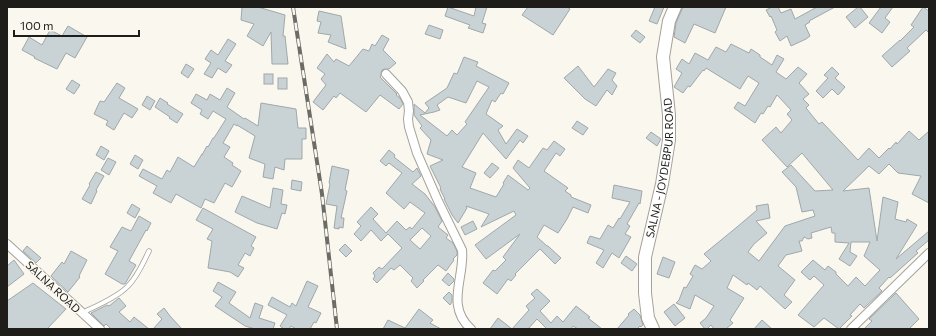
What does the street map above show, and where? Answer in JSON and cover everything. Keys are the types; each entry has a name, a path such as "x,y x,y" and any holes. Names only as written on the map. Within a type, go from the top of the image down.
{"main road":[{"name":"SALNA - JOYDEBPUR ROAD","path":"653,329 648,318 645,293 645,257 662,184 668,140 669,115 663,57 669,21 675,7"}],"street":[{"path":"386,74 402,91 408,102 409,127 417,153 462,250 463,257 457,297 458,309 462,318 471,329"},
{"name":"SALNA ROAD","path":"7,244 100,329"},
{"path":"850,329 929,253"}],"lane":[{"path":"82,313 128,287 139,272 149,251"}],"building":[{"path":"242,7 258,7 285,15 283,36 285,36 288,64 272,64 271,32 263,46 247,36 254,24 241,20"},
{"path":"448,7 474,16 476,7 487,7 482,23 486,24 483,33 468,28 470,25 445,16"},
{"path":"528,7 567,7 570,9 553,35 522,15"},
{"path":"655,7 664,7 657,24 649,21"},
{"path":"683,7 726,7 715,33 694,24 685,43 674,37 676,23"},
{"path":"772,7 778,7 781,13 791,9 795,19 817,7 835,7 809,21 810,22 805,25 810,36 791,46 787,36 780,41 775,32 777,30 771,16 770,17 766,10"},
{"path":"860,7 868,17 855,28 846,17"},
{"path":"881,7 893,7 885,18 890,22 882,33 869,23"},
{"path":"923,7 929,11 929,33 926,30 907,48 910,51 892,67 882,56 914,27 911,25"},
{"path":"319,11 341,16 346,49 328,42 331,35 318,33 321,22 317,21"},
{"path":"429,25 443,30 440,39 425,34"},
{"path":"68,26 87,37 75,58 66,53 57,69 34,58 35,57 22,50 29,37 42,45 50,30 62,36"},
{"path":"636,30 645,37 640,43 631,36"},
{"path":"382,35 389,39 383,50 396,63 389,69 382,70 380,77 400,98 403,104 399,109 380,95 366,112 340,93 336,98 334,96 323,110 313,102 326,85 321,79 325,74 317,68 327,54 334,62 336,59 349,66 363,49 369,51 372,44 375,46"},
{"path":"228,39 236,44 225,61 232,65 226,73 218,68 212,78 204,74 211,63 205,59 211,50 218,55"},
{"path":"731,44 749,53 751,49 772,65 777,55 784,59 776,72 786,79 798,67 807,74 799,83 809,94 803,99 809,105 806,108 819,124 822,122 858,160 869,148 879,158 896,142 897,144 909,131 919,140 929,131 929,203 912,194 921,176 898,173 889,164 879,174 869,166 843,191 869,188 877,241 883,197 898,202 895,219 906,222 907,219 917,225 896,259 929,231 929,240 916,251 918,253 890,278 889,277 879,288 882,291 864,308 860,304 850,315 852,316 839,329 824,318 814,327 798,315 824,285 814,276 810,280 801,272 813,260 825,270 828,266 836,272 836,274 848,286 856,277 865,286 880,270 864,256 870,242 851,242 850,252 857,256 850,266 839,259 849,243 835,242 835,233 832,233 831,227 811,233 812,238 808,239 804,237 802,241 799,241 802,251 786,255 778,266 795,280 784,295 792,302 785,309 760,286 757,290 733,275 727,288 744,298 730,320 733,323 726,329 714,329 711,325 705,329 700,323 706,318 714,306 695,295 690,309 676,303 679,300 684,287 686,288 693,276 690,274 695,265 702,269 711,261 704,254 757,210 756,206 768,204 770,218 756,221 767,233 754,244 748,252 759,261 785,226 815,216 813,210 802,212 796,187 782,172 791,165 815,191 833,190 802,153 787,167 762,140 776,127 781,133 792,120 787,114 791,110 777,95 770,107 768,106 763,114 761,113 755,123 734,108 738,102 745,106 759,83 748,76 740,89 706,68 683,93 674,87 682,73 676,69 682,59 689,64 695,53 708,60 716,47 726,52"},
{"path":"464,57 478,62 476,66 509,83 503,94 501,93 495,102 492,100 486,114 503,126 498,130 506,144 517,129 528,136 523,143 520,140 506,159 483,133 462,167 476,173 470,188 496,197 508,175 528,190 530,188 513,168 518,160 529,168 543,148 547,150 554,141 565,149 560,156 556,153 544,171 568,188 565,191 571,195 571,197 591,205 588,213 573,207 558,233 544,225 537,237 561,258 555,264 540,249 515,274 516,275 511,281 508,279 497,294 483,283 493,270 495,271 506,260 503,257 520,234 486,259 475,245 516,215 514,211 481,227 489,214 466,206 467,208 458,223 444,199 440,189 441,188 430,166 443,160 427,154 431,140 420,128 422,126 414,115 414,104 425,113 429,108 425,103 447,88 454,73 457,74","holes":["477,81 489,87 465,122 467,124 457,135 452,130 447,136 420,115 440,110 437,105 448,97 466,103"]},
{"path":"186,64 194,69 188,78 181,73"},
{"path":"578,66 594,87 608,69 616,73 612,80 617,86 612,95 607,90 596,106 585,99 564,78"},
{"path":"832,67 839,74 835,78 845,87 838,95 832,89 823,98 816,91 828,78 824,75"},
{"path":"264,74 273,74 273,84 264,84"},
{"path":"278,78 287,78 287,89 278,89"},
{"path":"72,80 80,85 74,94 66,89"},
{"path":"117,83 125,88 119,98 138,109 132,118 124,113 114,130 106,125 108,121 94,114 100,101 104,102"},
{"path":"227,88 235,93 227,107 244,119 245,118 258,126 261,103 296,109 298,128 306,128 306,139 302,139 302,159 285,159 284,170 275,167 273,179 263,177 265,164 249,158 255,136 234,124 223,143 230,147 224,157 241,171 232,187 225,183 214,203 205,199 201,208 176,194 171,203 153,193 157,186 139,176 143,169 162,179 167,170 170,172 178,157 194,167 226,119 213,111 208,119 200,114 202,110 191,103 196,94 207,100 210,94 220,100"},
{"path":"147,96 155,101 150,110 142,105"},
{"path":"160,98 183,114 177,123 155,107"},
{"path":"577,121 588,128 583,135 572,128"},
{"path":"651,132 661,139 657,146 646,138"},
{"path":"101,146 109,151 104,160 96,155"},
{"path":"389,150 395,155 394,157 413,172 417,168 421,176 412,184 425,194 435,207 442,221 438,227 448,235 446,238 453,243 457,251 457,255 446,271 438,265 417,288 411,281 413,278 400,265 394,270 391,268 377,283 373,279 375,276 373,273 379,267 382,269 402,248 388,234 381,241 371,230 361,241 354,234 361,226 357,222 371,207 378,214 373,219 386,233 397,221 406,230 410,227 412,229 425,213 410,202 404,209 386,193 402,173 389,163 386,166 380,161","holes":["422,228 431,236 420,249 410,240"]},
{"path":"135,155 143,160 138,169 130,164"},
{"path":"108,158 116,162 109,175 101,170"},
{"path":"492,163 499,168 490,178 484,173"},
{"path":"332,166 349,170 345,190 347,191 341,218 344,218 343,228 339,227 339,229 334,228 337,206 326,204"},
{"path":"96,172 104,176 96,190 97,191 91,204 82,199"},
{"path":"292,180 302,182 301,191 291,189"},
{"path":"614,185 642,191 640,204 639,203 627,224 630,226 625,234 631,237 619,258 612,253 603,268 596,263 604,250 587,243 590,236 600,239 608,225 613,228 630,202 612,198"},
{"path":"273,188 283,190 281,204 287,205 285,214 282,213 277,229 257,223 235,212 242,196 270,208"},
{"path":"132,204 140,209 135,218 127,213"},
{"path":"203,208 256,237 251,246 254,248 250,256 245,253 238,265 244,268 238,277 230,272 208,268 212,241 207,239 213,229 196,220"},
{"path":"139,216 151,223 129,261 136,265 125,284 122,284 105,274 118,251 110,247 122,227 131,231"},
{"path":"473,221 477,229 465,235 461,227"},
{"path":"345,244 352,251 346,257 339,250"},
{"path":"27,246 41,258 36,263 23,251"},
{"path":"71,251 87,260 79,276 80,277 68,292 51,276 62,262 64,264"},
{"path":"626,256 637,264 632,271 621,263"},
{"path":"663,257 675,262 669,278 657,274"},
{"path":"14,260 24,274 7,287 7,266"},
{"path":"448,273 454,279 449,286 442,280"},
{"path":"307,281 318,286 308,307 321,313 316,323 314,322 310,329 296,329 291,326 289,329 284,329 280,326 287,315 268,305 272,297 290,307 292,303 296,306"},
{"path":"218,282 236,292 229,303 250,318 255,303 263,306 259,318 275,323 273,329 255,329 245,326 215,306 222,297 213,291"},
{"path":"33,283 66,309 47,329 7,329 7,301"},
{"path":"537,289 550,301 540,311 551,323 557,316 563,322 576,306 602,329 578,329 573,326 571,329 545,329 546,328 537,319 528,329 512,329 529,310 526,306 535,298 531,294"},
{"path":"449,292 452,295 452,302 450,305 443,298"},
{"path":"896,293 919,319 909,329 864,329 872,321 869,319"},
{"path":"119,298 126,306 119,312 130,322 134,317 149,329 111,329 106,324 104,326 91,313 107,305 109,306"},
{"path":"674,304 685,318 675,326 664,312"},
{"path":"164,308 182,329 153,329 162,319 157,314"},
{"path":"419,309 433,320 430,323 441,329 383,329 388,320 405,328"},
{"path":"634,309 640,315 643,325 637,329 617,329 629,315 628,314"},
{"path":"498,318 512,329 490,329"},
{"path":"762,320 772,329 754,329"}],"railway":[{"path":"293,7 322,194 337,329"}]}
